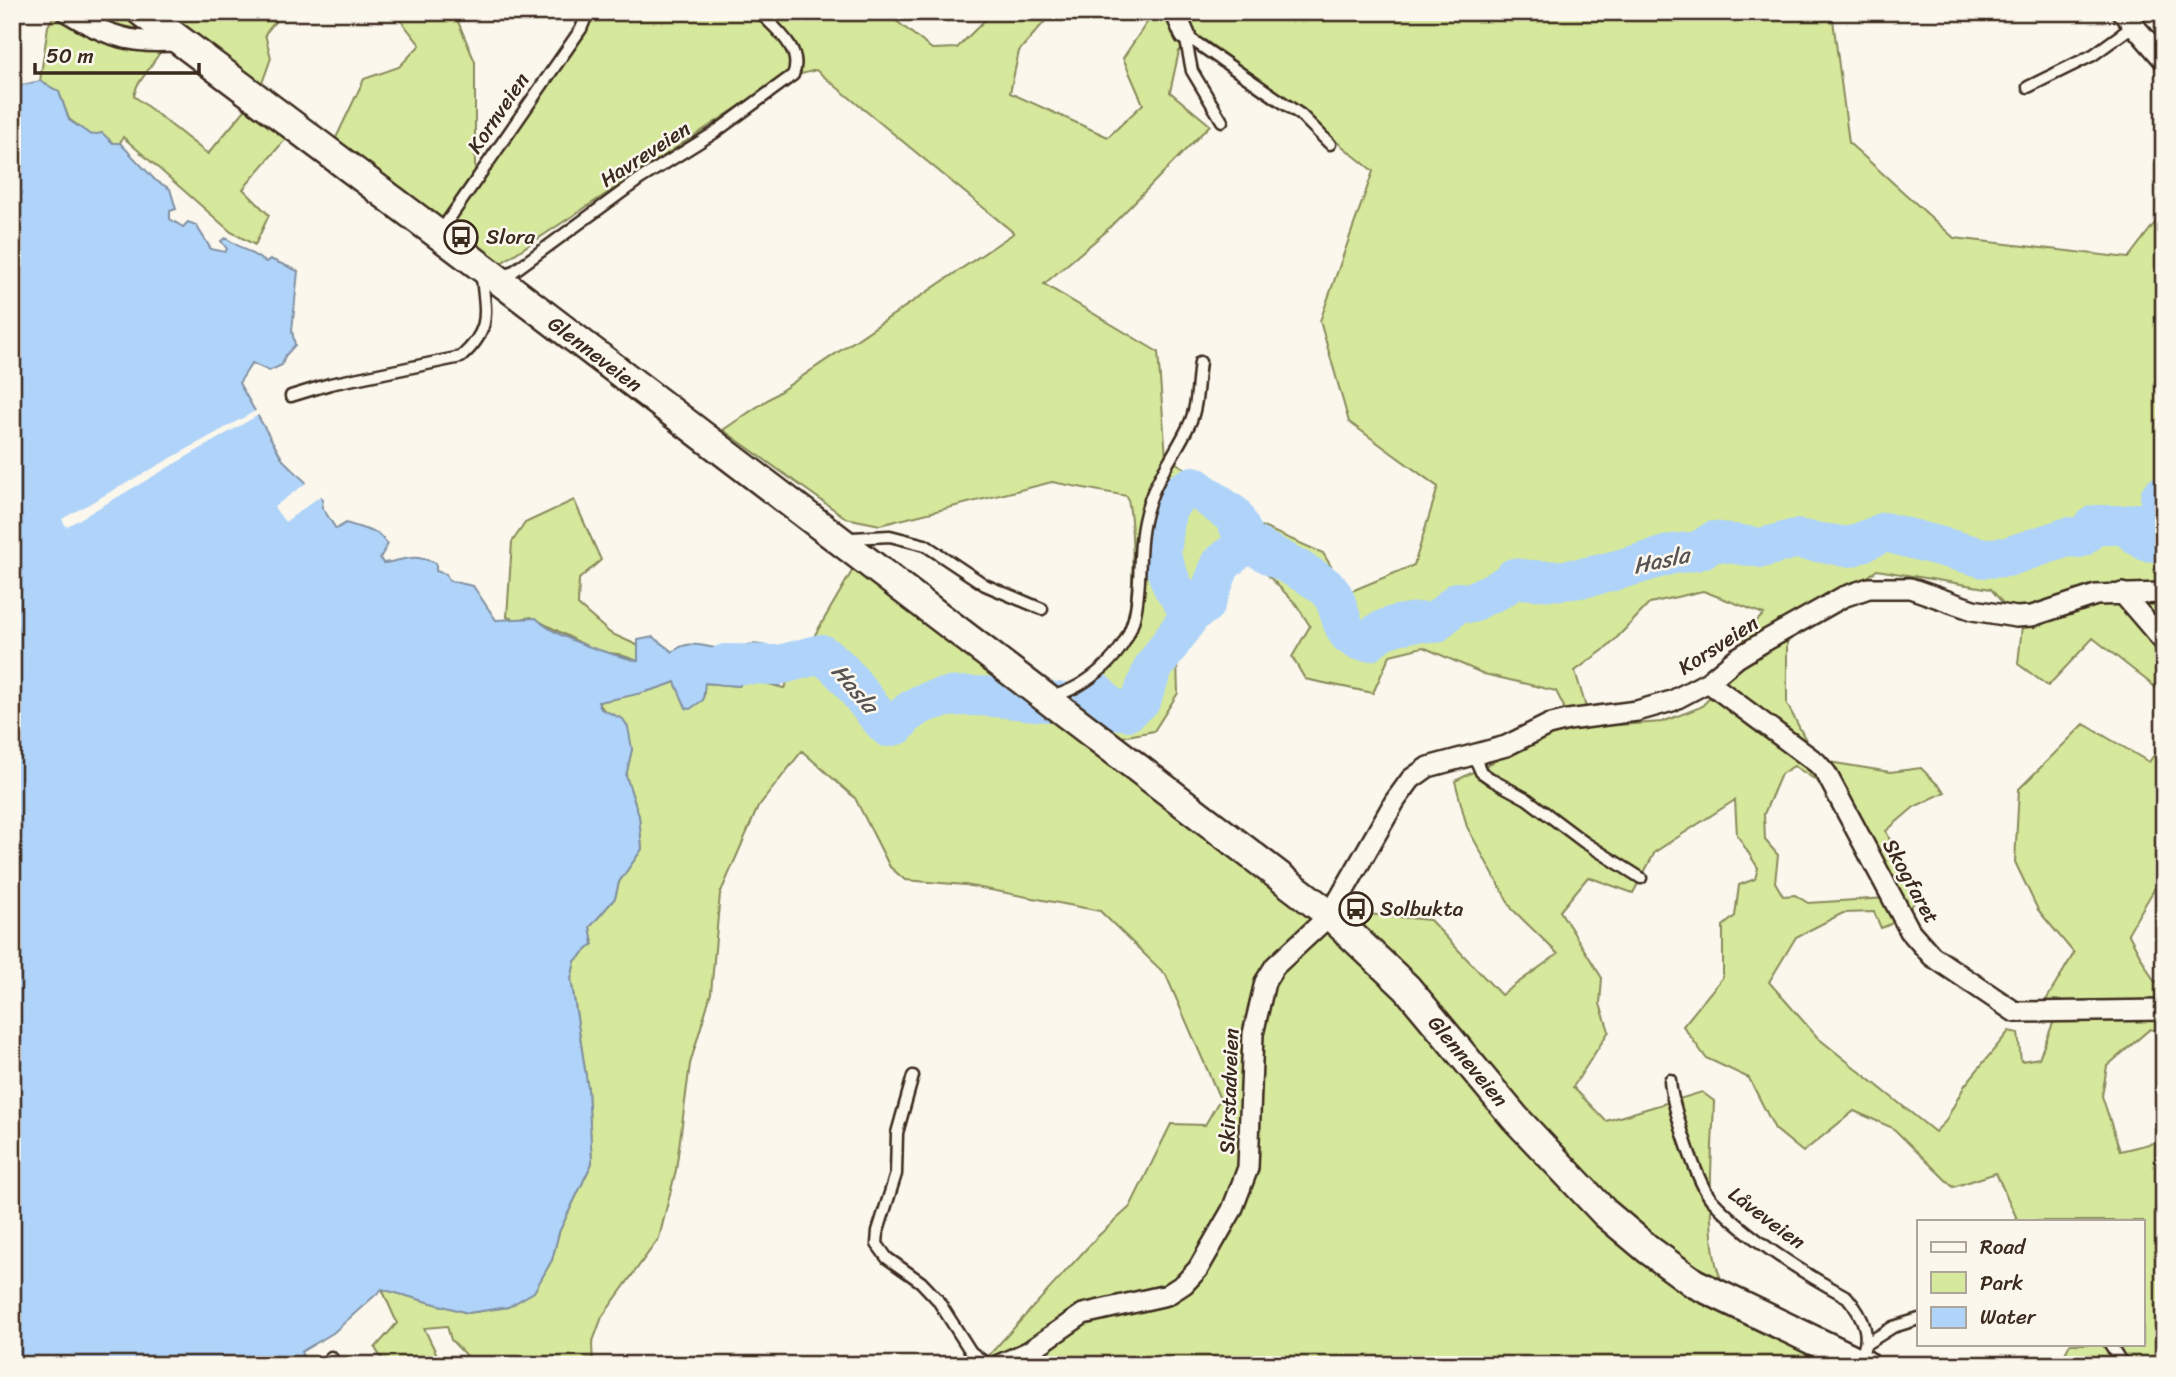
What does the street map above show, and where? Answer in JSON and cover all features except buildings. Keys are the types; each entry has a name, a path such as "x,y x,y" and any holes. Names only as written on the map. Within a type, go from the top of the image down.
{"main road":[{"name":"Glenneveien","path":"142,12 1330,915 1408,988 1515,1118 1605,1213 1649,1250 1694,1283 1863,1356"}],"street":[{"path":"67,12 129,40 151,44 179,40"},
{"path":"1175,12 1185,34"},
{"path":"2127,19 2164,60"},
{"name":"Korsveien","path":"1330,915 1411,779 1441,761 1474,756 1506,746 1548,725 1637,711 1672,701 1708,682 1737,658 1843,597 1869,588 1910,588 1973,610 2023,617 2096,595 2164,593"},
{"path":"2122,593 2164,642"},
{"name":"Skogfaret","path":"1708,682 1817,763 1846,806 1910,931 1923,948 1970,984 2015,1012 2164,1010"},
{"name":"Skirstadveien","path":"999,1365 1028,1352 1083,1314 1167,1295 1184,1284 1198,1269 1232,1210 1248,1168 1253,1034 1261,991 1275,966 1330,915"}],"lane":[{"name":"Kornveien","path":"437,235 581,29 588,12"},
{"name":"Havreveien","path":"494,277 507,273 640,178 713,133 793,75 797,66 794,52 759,12"},
{"path":"2028,87 2093,55 2127,19"},
{"path":"1185,34 1192,71 1222,121"},
{"path":"1185,34 1300,115 1329,144"},
{"path":"291,396 330,384 461,357 475,344 487,319 482,278 494,277"},
{"path":"1046,698 1076,689 1091,678 1121,651 1135,624 1146,509 1158,478 1190,423 1200,362"},
{"path":"847,546 852,538 890,536 925,545 985,585 1042,609"},
{"path":"1474,756 1481,772 1527,799 1584,842 1642,878"},
{"path":"913,1076 897,1133 896,1174 878,1231 877,1244 887,1258 921,1282 937,1299 971,1352 988,1365"},
{"name":"Låveveien","path":"1670,1080 1677,1115 1704,1189 1712,1201 1776,1251 1847,1297 1859,1311 1866,1329 1863,1356"},
{"path":"1863,1356 1893,1327 1917,1320"},
{"path":"2111,1346 2123,1365"}],"green space":[{"path":"56,12 283,12 265,34 271,58 261,86 172,35 137,86 134,96 208,154 250,104 288,136 243,189 269,215 255,245 231,232 123,137 120,143 113,144 102,133 91,136 69,119 59,92 40,81 48,26"},
{"path":"394,12 454,12 475,62 475,189 596,12 885,12 932,49 957,48 993,12 1053,12 1019,51 1010,93 1108,137 1143,104 1123,58 1154,12 1832,12 1849,143 1954,238 2128,258 2164,211 2164,694 2093,638 2048,686 2018,664 2022,626 1991,589 1877,570 1787,636 1787,704 1809,746 1829,762 1890,772 1921,768 1945,792 1914,807 1886,831 1916,900 1905,914 1881,928 1874,912 1843,913 1796,937 1769,982 1818,1038 1935,1132 1945,1122 1965,1085 2009,1031 2018,1033 2021,1061 2039,1058 2054,1021 2045,1002 2074,953 2038,910 2015,862 2019,789 2084,724 2149,762 2164,741 2164,873 2128,933 2154,981 2164,982 2164,1034 2150,1029 2107,1066 2102,1096 2120,1151 2161,1141 2164,1144 2164,1365 2059,1365 2069,1346 2144,1346 2144,1220 2018,1220 1996,1173 1953,1187 1893,1128 1854,1111 1803,1152 1775,1129 1749,1078 1706,1058 1683,1026 1723,977 1723,926 1735,916 1739,885 1755,879 1758,868 1737,835 1735,800 1655,852 1633,893 1588,877 1560,911 1602,978 1600,1004 1609,1031 1573,1087 1606,1121 1702,1092 1714,1101 1711,1222 1717,1267 1723,1282 1756,1320 1827,1365 1392,1365 1379,1357 1367,1365 980,1365 1097,1237 1130,1207 1171,1124 1205,1125 1220,1099 1166,975 1100,911 965,885 905,880 890,867 855,798 802,751 758,807 720,894 711,993 690,1064 676,1170 659,1238 602,1317 592,1344 593,1365 475,1365 451,1340 447,1326 424,1328 438,1357 448,1365 386,1365 375,1348 397,1323 382,1289 468,1313 508,1307 534,1291 552,1260 559,1232 592,1163 588,1089 571,979 575,961 593,944 590,927 615,898 619,882 642,849 639,816 626,776 632,749 598,702 638,694 675,682 681,694 704,695 704,683 739,686 745,678 784,688 855,566 1322,928 1340,935 1367,914 1430,920 1501,995 1558,954 1512,909 1467,827 1455,781 1551,733 1564,707 1556,691 1484,674 1423,647 1390,655 1373,693 1305,679 1292,657 1310,626 1296,604 1249,556 1229,572 1177,660 1178,693 1154,731 1122,737 1076,701 1111,653 1122,633 1129,610 1132,559 1127,496 1052,482 880,525 846,518 723,430 1014,233 816,70 779,80 498,265 335,140 364,79 399,67 420,45","holes":["1205,40 1254,75 1373,171 1320,321 1349,422 1438,487 1414,565 1347,593 1323,553 1256,524 1193,473 1166,457 1158,352 1044,284 1102,235 1210,125 1170,92 1179,51","1703,591 1764,614 1746,631 1739,668 1701,707 1662,722 1592,727 1575,671 1609,646 1650,603","1794,766 1853,804 1887,898 1808,903 1795,895 1783,896 1775,882 1778,855 1765,840 1764,814 1781,774"]},
{"path":"574,500 601,560 579,579 578,605 610,633 639,646 638,661 618,654 598,652 531,617 516,620 507,617 512,542 525,523"}],"water":[{"path":"40,81 59,92 69,120 91,135 102,133 113,143 120,143 155,180 170,189 176,209 170,211 170,219 183,227 188,222 196,225 211,249 225,252 227,249 221,241 225,238 266,262 270,259 298,271 292,331 295,345 285,356 282,365 269,371 252,363 239,383 283,460 323,499 322,507 336,529 346,523 377,533 388,544 380,558 383,563 420,558 436,563 436,571 446,574 449,581 473,586 496,620 536,618 556,633 570,639 638,661 638,640 653,637 673,652 692,644 726,649 761,645 769,647 779,665 780,686 745,678 739,686 705,683 703,700 690,709 686,708 675,682 598,702 601,709 623,719 628,727 632,749 626,776 639,816 642,849 619,882 615,898 590,927 593,944 575,961 571,979 588,1089 592,1163 559,1232 552,1260 534,1292 508,1307 468,1313 382,1289 333,1333 301,1352 307,1365 12,1365 12,87"}],"pier":[{"path":"257,410 260,414 66,527 62,519"},
{"path":"309,481 323,494 285,522 274,507"}],"waterway":[{"name":"Hasla","path":"1191,614 1172,585 1161,556 1166,510 1177,495 1193,486 1233,515 1247,542"},
{"name":"Hasla","path":"2124,525 2150,521 2160,514 2160,497 2164,496"},
{"name":"Hasla","path":"725,664 779,665 821,654 840,669 888,727 897,725 911,711 928,702 948,697 993,697 1072,703 1084,700 1095,692 1112,709 1128,711 1141,700 1153,668 1191,614 1205,604 1221,564 1247,542 1324,585 1334,598 1346,630 1358,640 1369,641 1382,631 1400,624 1435,623 1458,602 1472,603 1503,587 1514,578 1555,580 1593,576 1676,553 1696,551 1714,541 1762,548 1795,539 1850,547 1885,532 1984,558 2007,557 2068,537 2080,538 2095,525 2124,525 2146,541 2164,543"},
{"path":"2159,576 2164,568"}],"place":[{"name":"Slora","path":"461,237"},
{"name":"Solbukta","path":"1356,909"}]}
